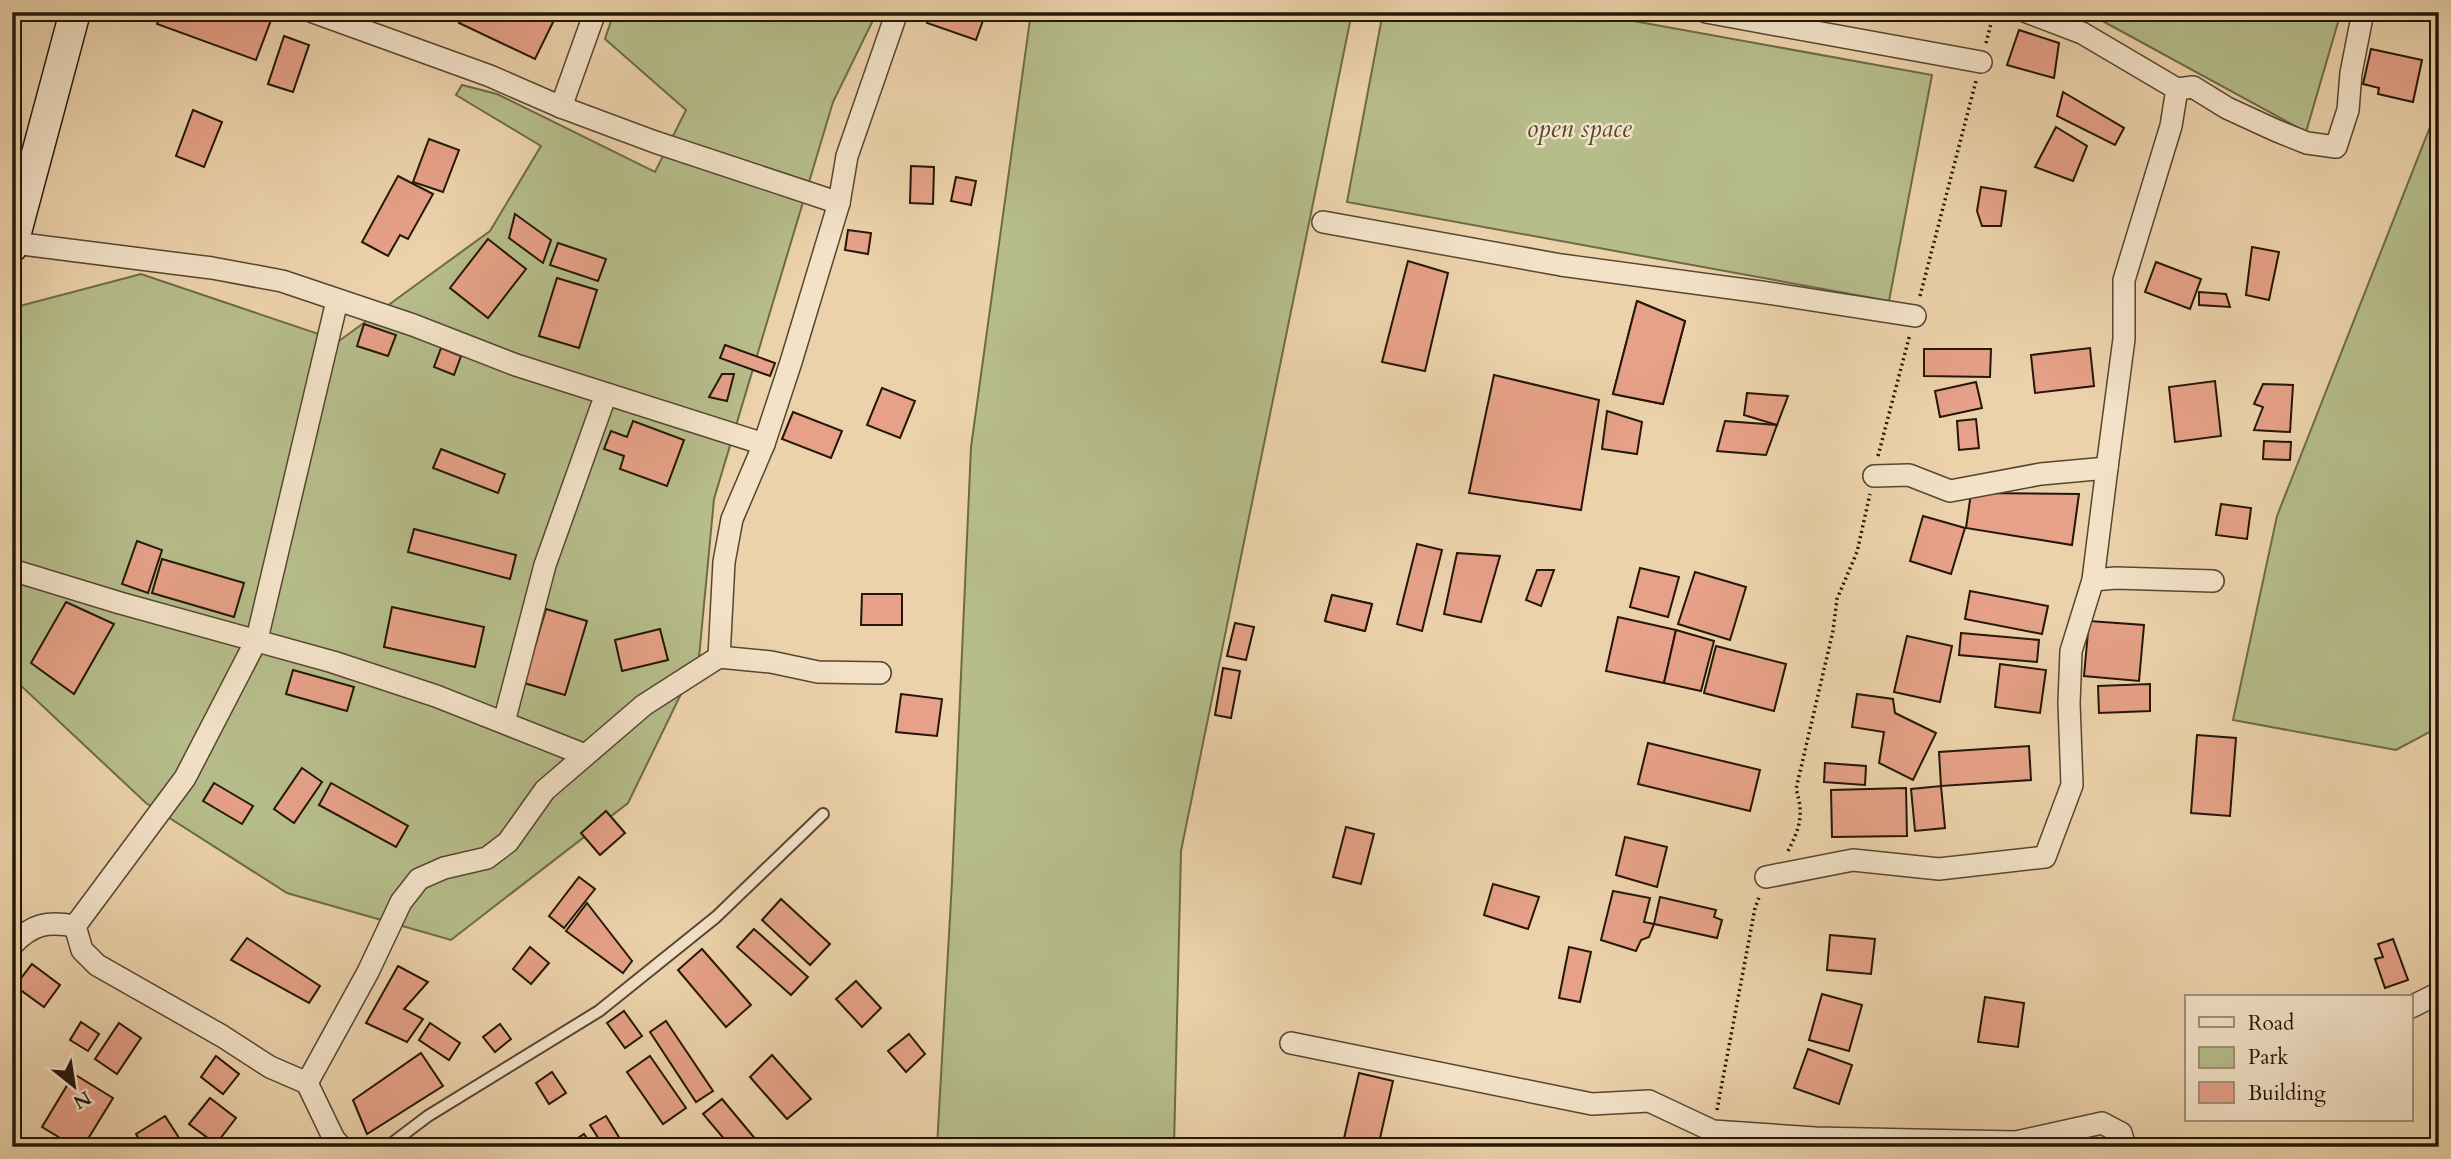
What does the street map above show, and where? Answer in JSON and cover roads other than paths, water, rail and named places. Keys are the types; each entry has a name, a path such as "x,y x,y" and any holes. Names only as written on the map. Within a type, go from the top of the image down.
{"street":[{"path":"75,12 13,245 212,268 282,281 413,325 516,365 764,444"},
{"path":"313,12 336,17 654,142 839,203"},
{"path":"561,107 595,12"},
{"path":"719,657 724,562 732,519 764,444 791,362 839,203 847,156 897,12"},
{"path":"1706,12 1981,62"},
{"path":"2027,12 2082,33 2177,89 2193,87 2227,108 2277,131 2307,143 2336,147 2348,110 2351,73 2363,12"},
{"path":"1766,877 1853,860 1939,869 2045,857 2072,785 2069,703 2071,651 2093,580 2124,339 2124,280 2171,126 2177,89"},
{"path":"1323,222 1561,265 1914,316"},
{"path":"75,926 185,778 257,639 337,301"},
{"path":"504,722 545,565 606,394"},
{"path":"1874,476 1909,475 1950,491 2041,474 2107,468"},
{"path":"12,570 120,603 257,639 436,696 585,755"},
{"path":"2093,580 2116,578 2213,581"},
{"path":"307,1083 368,972 401,902 418,879 444,868 487,858 508,842 545,789 644,705 719,657 771,662 818,672 880,673"},
{"path":"12,945 22,935 40,925 57,923 75,926"},
{"path":"75,926 82,950 97,965 222,1036 270,1067 307,1083 334,1139 341,1147"},
{"path":"2412,1006 2439,993"},
{"path":"1291,1043 1592,1104 1649,1101 1713,1131 1815,1138 2016,1142 2102,1123 2121,1133 2125,1147"}],"lane":[{"path":"387,1147 428,1116 599,1011 716,917 823,814"}],"park label":[{"name":"open space","path":"1579,128"}]}
